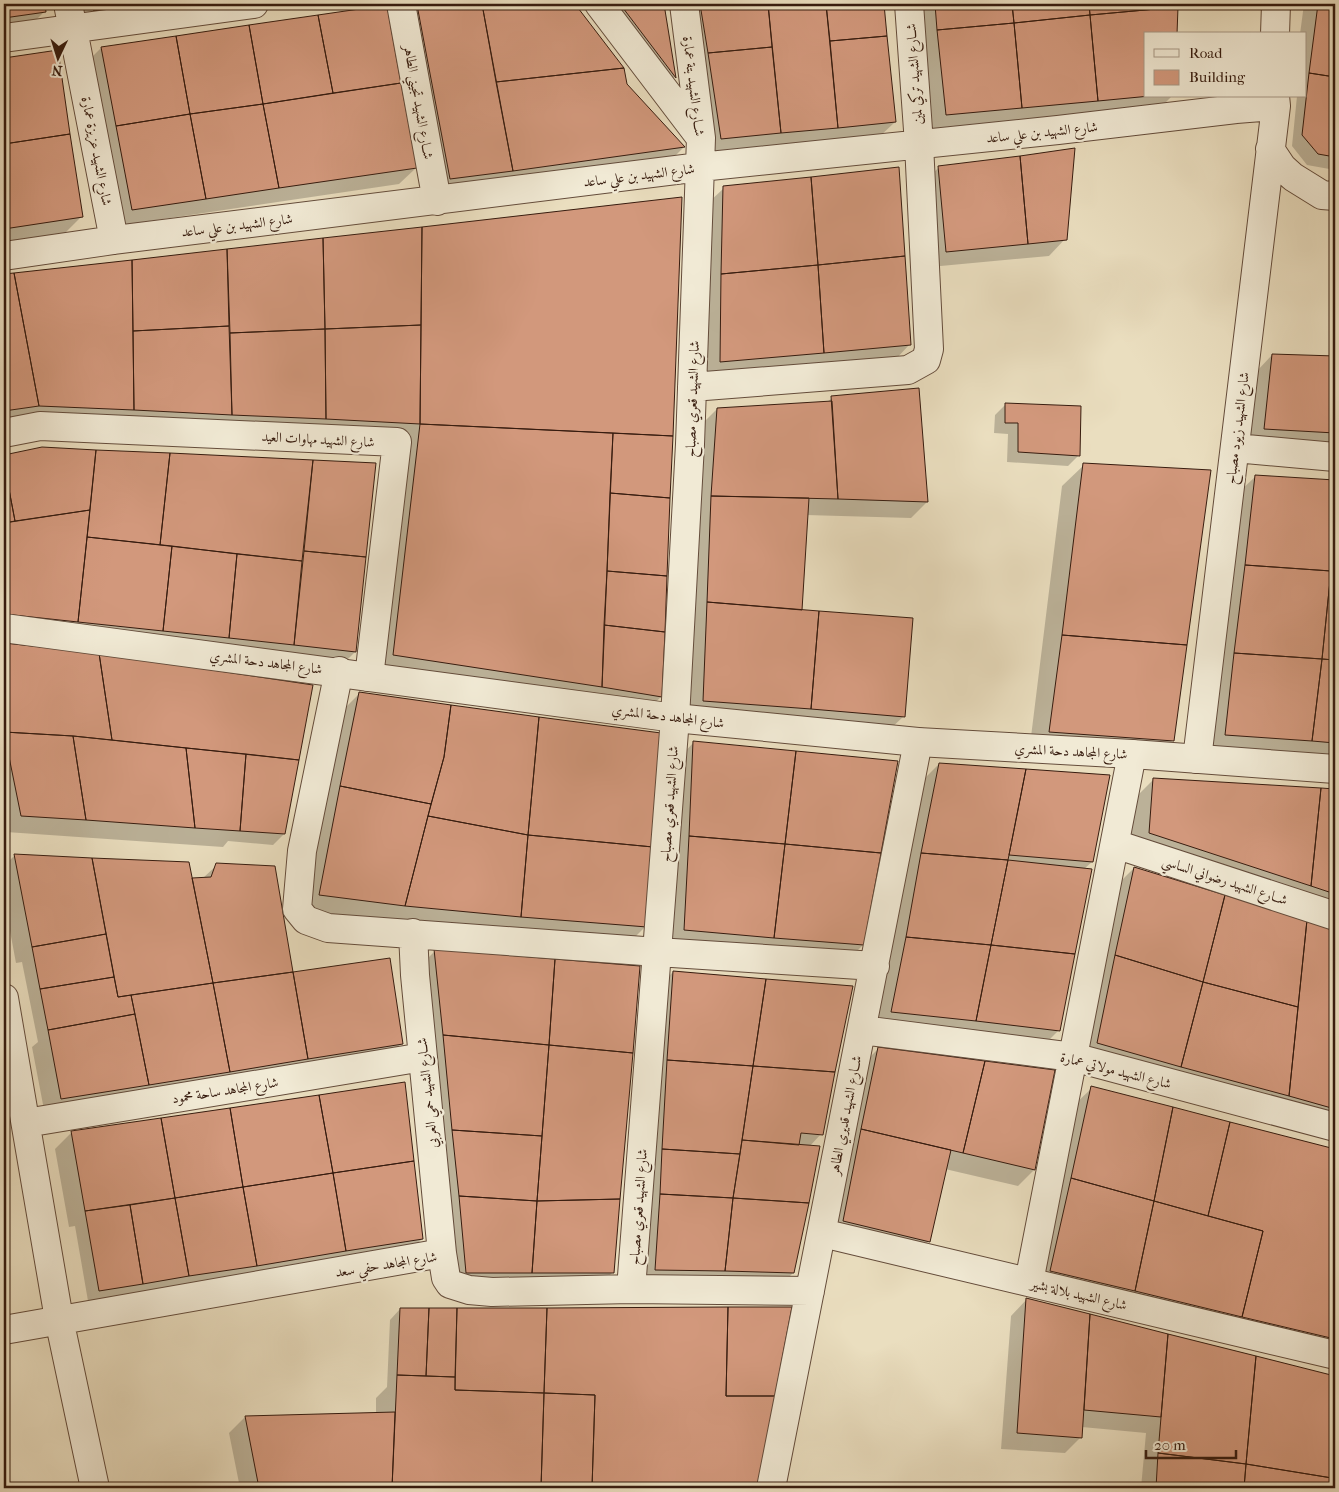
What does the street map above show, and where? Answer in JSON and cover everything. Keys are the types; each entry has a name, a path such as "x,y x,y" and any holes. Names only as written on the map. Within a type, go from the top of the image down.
{"street":[{"path":"4,38 70,16 254,4"},
{"name":"شــارع الشهيد تجيني الطاهر","path":"401,4 437,201"},
{"path":"599,4 701,138"},
{"name":"شــارع الشهيد بتة عمارة","path":"684,4 701,138 700,168"},
{"name":"شــارع الشهيد تركي لمين","path":"692,387 908,370 926,360 929,349 919,144 909,4"},
{"path":"1276,4 1276,32"},
{"name":"شارع الشهيد عزيزة عمارة","path":"70,16 114,240"},
{"name":"شارع الشهيد بن علي ساعد","path":"4,256 114,240 700,168 1058,130 1236,109 1276,101"},
{"name":"شارع الشهيد زيود مصباح","path":"1197,759 1276,101"},
{"path":"1270,149 1282,167 1293,177 1322,194 1335,196"},
{"name":"شارع الشهيد قعري مصباح","path":"631,1289 675,718 692,387 700,168"},
{"name":"شارع الشهيد مهاوات العيد","path":"4,433 40,426 397,442 369,677"},
{"path":"1235,448 1335,457"},
{"name":"شارع المجاهد دحة المشري","path":"4,628 675,718 918,742 1132,754 1335,769"},
{"path":"339,672 302,852 297,909 306,920 328,928 875,966"},
{"name":"شــارع الشهيد قديري الطاهر","path":"770,1488 918,742"},
{"path":"1029,1282 1132,754"},
{"name":"شــارع الشهيد رضواني الساسي","path":"1115,844 1335,916"},
{"name":"شــارع الشهيد حمي العربي","path":"413,933 442,1253"},
{"path":"4,998 59,1320 95,1488"},
{"name":"شارع الشهيد مولاتي عمارة","path":"862,1030 1073,1057 1335,1127"},
{"name":"شارع المجاهد ساحة محمود","path":"26,1123 423,1057"},
{"name":"شارع الشهيد بلالة بشير","path":"822,1233 1335,1355"},
{"name":"شارع المجاهد حفي سعد","path":"4,1330 442,1253 446,1278 450,1284 469,1290 492,1292 631,1289 810,1291"}],"building":[{"path":"4,4 45,4 46,12 4,18"},
{"path":"92,4 138,4 94,11"},
{"path":"482,4 513,171 450,179 417,5"},
{"path":"482,4 575,4 624,68 496,82"},
{"path":"620,4 664,4 676,78"},
{"path":"700,4 768,4 772,47 708,53"},
{"path":"768,4 826,4 838,128 781,133"},
{"path":"826,4 884,4 887,36 830,41"},
{"path":"935,4 1012,4 1014,23 937,30"},
{"path":"1012,4 1089,4 1090,15 1014,23"},
{"path":"1089,4 1178,4 1178,7 1090,15"},
{"path":"1318,4 1335,4 1335,77 1309,73"},
{"path":"387,5 401,83 333,93 318,15"},
{"path":"1178,7 1177,32 1144,32 1144,97 1098,101 1090,15"},
{"path":"318,15 333,93 263,104 249,25"},
{"path":"1090,15 1098,101 1022,108 1014,23"},
{"path":"1014,23 1022,108 946,115 937,30"},
{"path":"249,25 263,104 190,114 176,36"},
{"path":"176,36 190,114 116,126 101,47"},
{"path":"887,36 896,122 838,128 830,41"},
{"path":"772,47 781,133 721,139 708,53"},
{"path":"58,50 70,134 4,144 4,58"},
{"path":"624,68 627,84 685,147 513,171 496,82"},
{"path":"1309,73 1335,77 1335,157 1318,154 1302,135"},
{"path":"401,83 417,168 279,188 263,104"},
{"path":"263,104 279,188 206,199 190,114"},
{"path":"190,114 206,199 132,210 116,126"},
{"path":"70,134 83,217 4,229 4,144"},
{"path":"1075,148 1067,240 1028,244 1020,156"},
{"path":"1020,156 1028,244 946,252 938,166"},
{"path":"899,167 905,256 818,265 811,177"},
{"path":"811,177 818,265 721,274 723,186"},
{"path":"682,197 673,436 420,424 422,227"},
{"path":"422,227 421,325 325,329 323,238"},
{"path":"323,238 325,329 230,333 227,249"},
{"path":"227,249 229,326 133,331 132,260"},
{"path":"905,256 911,345 824,353 818,265"},
{"path":"132,260 134,410 39,406 14,273"},
{"path":"818,265 824,353 720,362 721,274"},
{"path":"14,273 39,406 4,411 4,274"},
{"path":"421,325 420,424 326,419 325,329"},
{"path":"229,326 232,415 134,410 133,331"},
{"path":"325,329 326,419 232,415 230,333"},
{"path":"1272,354 1335,356 1335,433 1264,429"},
{"path":"919,388 928,502 838,499 831,396"},
{"path":"832,401 838,499 711,496 717,408"},
{"path":"1005,403 1081,406 1080,456 1018,452 1018,423 1005,423"},
{"path":"420,424 613,433 602,687 393,655"},
{"path":"613,433 673,436 670,498 610,493"},
{"path":"42,447 96,450 90,510 15,521 4,455"},
{"path":"96,450 170,453 160,545 87,537"},
{"path":"170,453 313,460 302,561 160,545"},
{"path":"313,460 376,463 366,557 304,551"},
{"path":"4,463 15,521 4,523"},
{"path":"1083,463 1211,470 1187,645 1062,635"},
{"path":"1255,475 1335,480 1335,529 1331,571 1245,565"},
{"path":"610,493 670,498 667,576 607,571"},
{"path":"711,496 809,498 802,610 707,602"},
{"path":"90,510 78,622 4,614 4,523"},
{"path":"1335,529 1335,572 1331,571"},
{"path":"87,537 172,546 163,631 78,622"},
{"path":"172,546 237,554 229,638 163,631"},
{"path":"304,551 366,557 356,652 294,645"},
{"path":"237,554 302,561 294,645 229,638"},
{"path":"1245,565 1331,571 1322,659 1234,653"},
{"path":"607,571 667,576 665,632 604,625"},
{"path":"1331,571 1335,572 1335,660 1322,659"},
{"path":"707,602 819,611 811,709 703,701"},
{"path":"819,611 913,618 905,717 811,709"},
{"path":"604,625 665,632 662,697 602,687"},
{"path":"1062,635 1187,645 1174,741 1049,732"},
{"path":"4,643 99,653 112,740 4,732"},
{"path":"99,653 313,685 299,760 112,740"},
{"path":"1234,653 1322,659 1312,741 1225,735"},
{"path":"1322,659 1335,660 1335,743 1312,741"},
{"path":"359,692 451,705 444,757 431,804 340,786"},
{"path":"451,705 539,717 528,835 428,816 444,757"},
{"path":"539,717 661,733 653,847 528,835"},
{"path":"4,732 73,736 86,820 21,816"},
{"path":"73,736 186,748 195,828 86,820"},
{"path":"693,741 796,751 785,844 689,836"},
{"path":"186,748 246,754 240,831 195,828"},
{"path":"796,751 898,761 881,853 785,844"},
{"path":"246,754 299,760 285,834 240,831"},
{"path":"939,763 1026,769 1008,860 921,853"},
{"path":"1026,769 1110,775 1093,862 1009,855"},
{"path":"1153,778 1321,788 1311,886 1149,833"},
{"path":"340,786 431,804 405,906 319,895"},
{"path":"1321,788 1335,789 1335,894 1311,886"},
{"path":"428,816 528,835 521,917 405,906"},
{"path":"528,835 653,847 647,927 521,917"},
{"path":"689,836 785,844 774,938 684,930"},
{"path":"785,844 881,853 864,945 774,938"},
{"path":"921,853 1008,860 991,945 906,937"},
{"path":"14,854 92,858 106,934 32,947"},
{"path":"92,858 189,862 213,983 118,997"},
{"path":"1008,860 1092,869 1075,954 991,945"},
{"path":"216,863 275,866 293,972 213,983 192,878 211,877"},
{"path":"1134,867 1225,895 1203,982 1115,955"},
{"path":"1225,895 1307,920 1298,1007 1203,982"},
{"path":"1307,920 1335,930 1335,1109 1289,1096"},
{"path":"106,934 114,977 40,989 32,947"},
{"path":"906,937 991,945 976,1021 891,1012"},
{"path":"991,945 1075,954 1060,1031 976,1021"},
{"path":"434,949 555,959 549,1045 443,1035"},
{"path":"1115,955 1203,982 1181,1067 1097,1043"},
{"path":"390,958 403,1044 308,1059 293,972"},
{"path":"555,959 640,966 633,1053 549,1045"},
{"path":"673,971 766,979 753,1066 667,1060"},
{"path":"293,972 308,1059 230,1072 213,983"},
{"path":"114,977 118,997 131,995 135,1014 48,1030 40,989"},
{"path":"766,979 853,986 835,1072 753,1066"},
{"path":"1203,982 1298,1007 1289,1096 1181,1067"},
{"path":"213,983 230,1072 149,1085 131,995"},
{"path":"135,1014 149,1085 61,1099 48,1030"},
{"path":"443,1035 549,1045 542,1136 452,1130"},
{"path":"549,1045 633,1053 620,1199 537,1201"},
{"path":"878,1047 985,1061 963,1153 861,1129"},
{"path":"667,1060 753,1066 740,1154 662,1149"},
{"path":"985,1061 1055,1070 1035,1170 963,1153"},
{"path":"753,1066 835,1072 823,1135 801,1133 799,1145 742,1140"},
{"path":"405,1082 414,1161 333,1173 319,1095"},
{"path":"1091,1086 1173,1107 1154,1201 1071,1178"},
{"path":"319,1095 333,1173 243,1187 230,1108"},
{"path":"1173,1107 1230,1122 1208,1216 1154,1201"},
{"path":"230,1108 243,1187 175,1198 161,1118"},
{"path":"161,1118 175,1198 85,1211 71,1131"},
{"path":"1230,1122 1335,1149 1335,1339 1242,1317 1263,1231 1208,1216"},
{"path":"861,1129 951,1150 930,1242 843,1221"},
{"path":"452,1130 542,1136 537,1201 459,1196"},
{"path":"742,1140 820,1146 809,1203 733,1198"},
{"path":"662,1149 740,1154 733,1198 660,1194"},
{"path":"414,1161 423,1239 346,1251 333,1173"},
{"path":"333,1173 346,1251 257,1266 243,1187"},
{"path":"1071,1178 1154,1201 1135,1291 1050,1271"},
{"path":"243,1187 257,1266 189,1276 175,1198"},
{"path":"660,1194 733,1198 725,1271 655,1270"},
{"path":"459,1196 537,1201 532,1273 466,1273"},
{"path":"175,1198 189,1276 143,1284 130,1205"},
{"path":"733,1198 809,1203 794,1273 725,1271"},
{"path":"620,1199 614,1273 532,1273 537,1201"},
{"path":"1154,1201 1263,1231 1242,1317 1135,1291"},
{"path":"130,1205 143,1284 99,1291 85,1211"},
{"path":"1026,1298 1090,1314 1082,1438 1017,1433"},
{"path":"728,1307 726,1396 775,1396 758,1486 592,1488 595,1395 544,1393 547,1308"},
{"path":"728,1307 792,1307 775,1396 726,1396"},
{"path":"400,1308 429,1308 426,1376 397,1375"},
{"path":"429,1308 457,1308 455,1377 426,1376"},
{"path":"457,1308 547,1308 544,1393 455,1390"},
{"path":"1090,1314 1168,1334 1161,1417 1084,1410"},
{"path":"1168,1334 1256,1356 1246,1464 1158,1453"},
{"path":"1256,1356 1335,1376 1335,1443 1332,1478 1246,1464"},
{"path":"397,1375 455,1377 455,1390 544,1393 541,1488 392,1488"},
{"path":"544,1393 595,1395 592,1488 541,1488"},
{"path":"395,1412 392,1488 259,1488 245,1416"},
{"path":"1158,1453 1246,1464 1244,1488 1156,1488"},
{"path":"1246,1464 1332,1478 1331,1488 1244,1488"}]}
